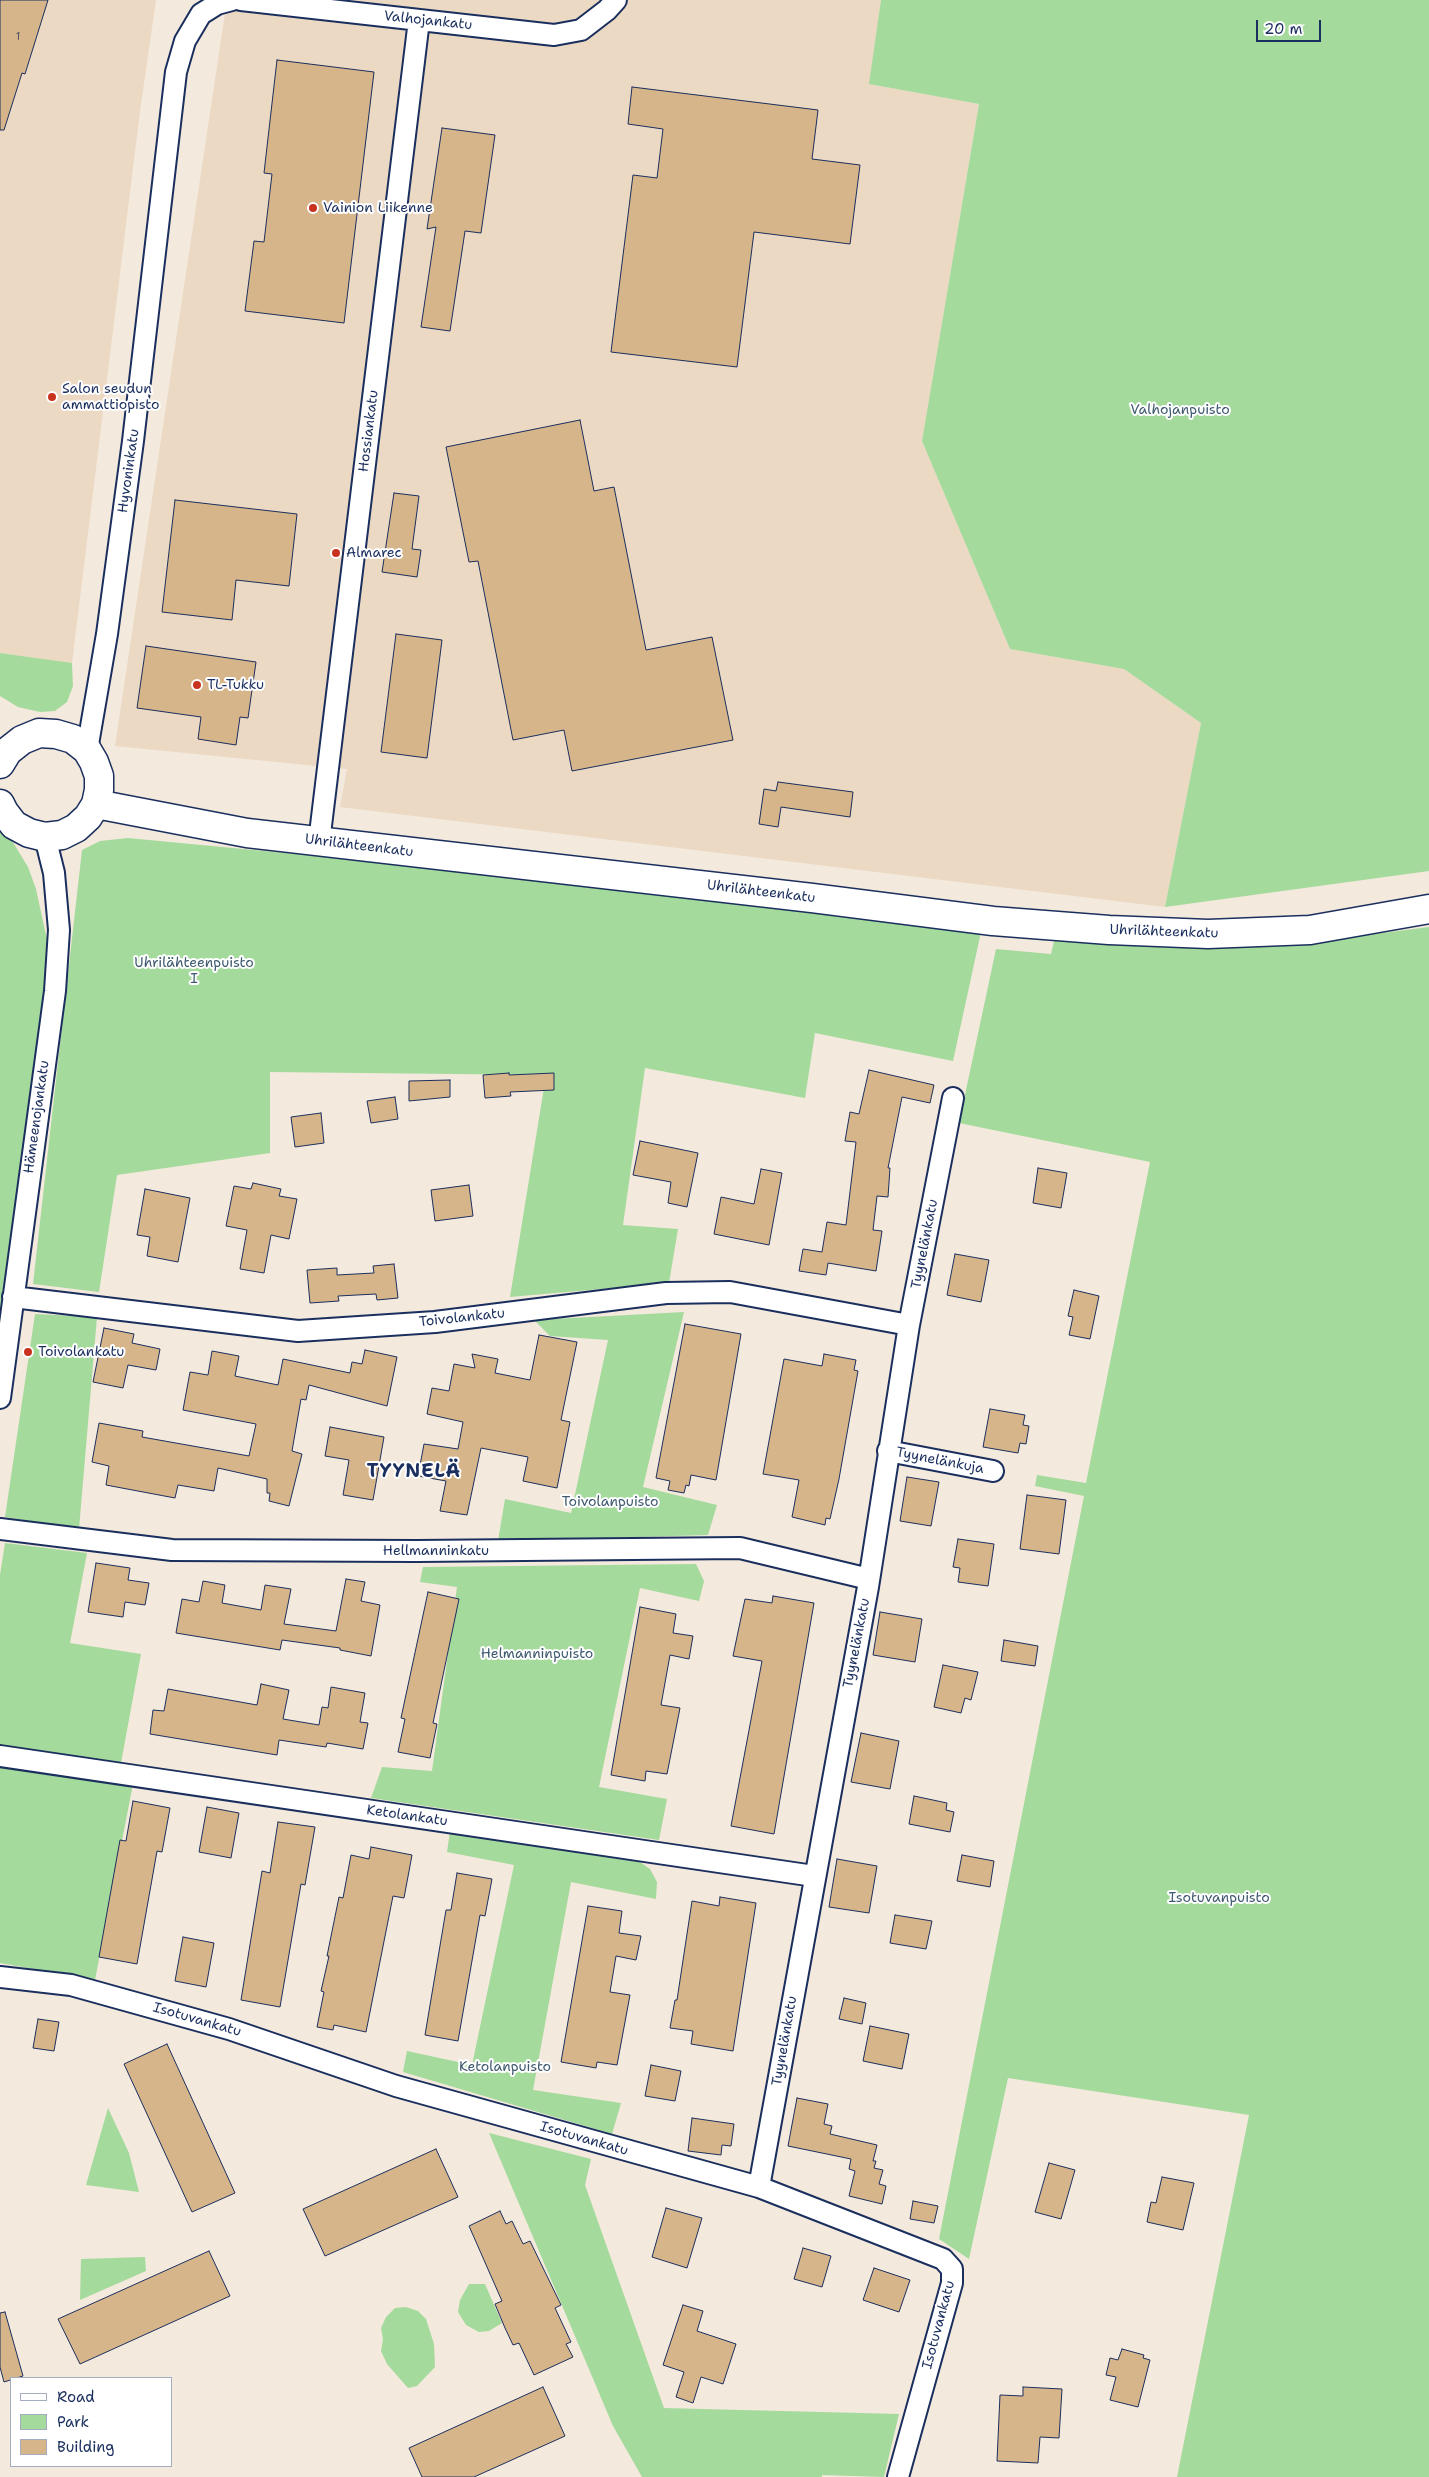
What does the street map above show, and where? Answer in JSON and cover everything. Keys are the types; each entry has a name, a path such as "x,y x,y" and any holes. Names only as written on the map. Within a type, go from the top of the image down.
{"street":[{"name":"Hyvoninkatu","path":"87,750 107,634 132,451 176,72 185,41 201,14 217,4 232,0"},
{"name":"Valhojankatu","path":"242,0 554,36 582,30 612,5"},
{"name":"Hossiankatu","path":"319,842 419,20"},
{"path":"0,804 14,825 28,833 45,837 62,835 76,828 88,817 96,804 99,790 94,762 87,750 65,736 39,734 22,740 3,753"},
{"name":"Uhrilähteenkatu","path":"96,804 247,833 812,898 993,921 1109,930 1208,934 1310,930 1429,909"},
{"name":"Hämeenojankatu","path":"0,1398 55,991 59,930 54,873 45,837"},
{"name":"Tyynelänkatu","path":"759,2187 869,1579 909,1325 954,1098"},
{"name":"Toivolankatu","path":"13,1297 298,1331 435,1322 666,1293 730,1292 909,1325"},
{"name":"Tyynelänkuja","path":"888,1451 992,1471"},
{"name":"Hellmanninkatu","path":"0,1529 172,1550 417,1552 740,1548 869,1579"},
{"name":"Ketolankatu","path":"0,1756 814,1876"},
{"name":"Isotuvankatu","path":"0,1977 71,1985 99,1992 229,2029 396,2086 759,2187 943,2259 952,2269 952,2283 898,2477"}],"shaded area":[{"name":"Salon seudun ammattiopisto","path":"0,0 156,0 140,111 72,663 0,653"},
{"path":"227,0 881,0 870,84 979,104 922,441 1010,649 1124,669 1201,723 1165,907 340,807 347,769 115,746"}],"green space":[{"name":"Valhojanpuisto","path":"881,0 1429,0 1429,871 1165,907 1201,723 1124,669 1010,649 922,441 979,104 869,84"},
{"path":"0,653 72,663 73,686 67,702 55,711 40,712 18,707 0,696"},
{"path":"0,821 28,867 36,889 49,949 0,1339"},
{"name":"Uhrilähteenpuisto I","path":"128,838 369,861 981,932 953,1061 815,1033 805,1098 645,1068 623,1225 678,1229 669,1283 510,1297 546,1075 270,1072 270,1153 117,1175 99,1292 33,1284 82,850 100,841"},
{"name":"Isotuvanpuisto","path":"1429,927 1429,2477 1177,2477 1249,2115 1008,2078 969,2259 939,2239 1084,1496 1035,1486 1037,1475 1086,1483 1150,1162 959,1123 996,949 1051,954 1054,941 1159,946 1306,943"},
{"name":"Toivolanpuisto","path":"684,1312 643,1487 717,1505 708,1535 498,1541 505,1499 571,1513 608,1340 550,1336 534,1320"},
{"path":"35,1314 97,1317 79,1529 5,1517"},
{"path":"5,1543 87,1553 70,1643 141,1654 121,1763 0,1745 0,1575"},
{"name":"Helmanninpuisto","path":"696,1564 704,1581 699,1601 640,1588 599,1787 667,1799 659,1840 371,1798 382,1767 432,1771 457,1587 420,1582 423,1567"},
{"path":"0,1766 133,1784 95,1980 0,1963"},
{"name":"Ketolanpuisto","path":"450,1831 640,1862 650,1869 657,1882 656,1899 571,1882 533,2090 621,2103 612,2134 403,2072 407,2051 472,2065 514,1865 447,1852"},
{"path":"108,2108 129,2153 139,2192 86,2185"},
{"path":"489,2133 591,2159 585,2185 664,2408 899,2414 884,2477 822,2475 822,2477 642,2477 613,2426"},
{"path":"145,2257 146,2271 80,2300 81,2259"},
{"path":"469,2284 485,2284 502,2323 489,2331 479,2332 466,2325 458,2312 460,2300"},
{"path":"406,2307 418,2311 426,2319 434,2344 435,2367 417,2386 408,2388 387,2364 381,2351 383,2339 381,2328 386,2317 395,2308"}],"building":[{"path":"0,0 48,0 25,74 22,73 4,130 0,130"},
{"name":"Vainion Liikenne","path":"277,60 374,72 344,323 245,311 254,241 264,242 272,174 264,173"},
{"path":"632,87 818,110 812,159 860,165 850,244 754,232 737,367 611,352 633,175 657,178 663,129 628,124"},
{"path":"442,128 495,135 481,233 465,231 450,331 421,327 436,227 427,229"},
{"path":"580,420 594,491 614,487 646,650 712,637 733,740 572,771 564,730 513,740 478,561 469,562 446,447"},
{"path":"394,493 419,496 412,549 421,550 417,577 382,572"},
{"path":"175,500 297,514 289,586 236,580 232,620 162,612"},
{"path":"396,634 442,640 427,758 381,752"},
{"name":"TL-Tukku","path":"146,646 256,662 248,718 240,717 236,745 198,739 201,717 137,708"},
{"path":"778,782 853,792 850,817 781,807 778,827 759,824 764,789 776,791"},
{"path":"869,1070 934,1085 930,1103 902,1097 888,1168 890,1168 888,1197 877,1196 873,1230 882,1231 876,1271 828,1263 826,1275 799,1271 803,1249 822,1252 827,1222 846,1225 856,1142 845,1141 850,1112 859,1114"},
{"path":"509,1073 509,1075 554,1073 554,1090 510,1092 511,1096 485,1098 483,1075"},
{"path":"450,1080 450,1097 409,1101 409,1081"},
{"path":"395,1097 398,1119 371,1123 367,1101"},
{"path":"321,1113 324,1143 295,1147 291,1117"},
{"path":"640,1141 698,1153 687,1207 668,1203 671,1182 633,1175"},
{"path":"1038,1168 1067,1173 1061,1208 1033,1203"},
{"path":"761,1169 782,1173 769,1245 714,1234 721,1197 754,1204"},
{"path":"253,1183 281,1189 279,1196 297,1199 289,1239 271,1235 264,1273 240,1269 247,1230 226,1226 234,1186 251,1189"},
{"path":"469,1185 473,1216 435,1221 431,1190"},
{"path":"145,1189 190,1198 178,1262 147,1256 150,1237 137,1235"},
{"path":"955,1254 989,1260 981,1302 947,1295"},
{"path":"394,1264 398,1298 377,1300 376,1294 338,1296 339,1301 310,1303 307,1270 337,1268 337,1275 374,1273 373,1266"},
{"path":"1074,1290 1099,1296 1090,1339 1069,1335 1073,1317 1068,1316"},
{"path":"685,1324 741,1334 716,1480 691,1475 689,1486 686,1485 684,1493 668,1490 670,1481 656,1478"},
{"path":"104,1328 134,1334 132,1343 160,1349 156,1370 128,1365 123,1388 93,1382"},
{"path":"539,1335 577,1342 561,1420 570,1422 557,1488 523,1481 528,1457 481,1448 467,1515 440,1511 446,1481 418,1476 424,1444 458,1449 463,1422 427,1414 432,1388 449,1391 454,1364 475,1368 472,1354 498,1359 495,1373 530,1380"},
{"path":"365,1350 397,1357 387,1406 309,1385 306,1400 301,1399 292,1451 302,1454 289,1506 269,1501 270,1493 267,1493 267,1479 218,1468 214,1491 178,1485 175,1498 106,1485 109,1466 92,1462 99,1423 143,1431 142,1437 249,1456 256,1424 183,1410 190,1372 208,1375 212,1351 239,1356 235,1376 278,1385 283,1359 350,1373 352,1362 362,1364"},
{"path":"824,1354 856,1360 854,1370 858,1371 839,1479 830,1519 826,1518 825,1525 792,1517 799,1480 763,1474 784,1359 822,1366"},
{"path":"990,1409 1025,1415 1023,1425 1029,1426 1026,1444 1020,1443 1018,1453 983,1447"},
{"path":"330,1427 384,1437 373,1500 343,1495 349,1460 325,1456"},
{"path":"907,1477 939,1482 931,1526 900,1521"},
{"path":"1027,1495 1066,1500 1059,1554 1020,1549"},
{"path":"958,1539 994,1544 988,1586 958,1582 960,1568 953,1567"},
{"path":"96,1563 130,1568 128,1580 149,1583 145,1605 125,1602 123,1617 88,1612"},
{"path":"346,1579 365,1582 361,1601 380,1605 371,1656 340,1650 340,1648 282,1640 280,1650 176,1633 182,1599 199,1602 203,1581 225,1585 222,1603 261,1610 265,1585 291,1589 284,1624 336,1631"},
{"path":"428,1592 459,1599 433,1723 437,1724 430,1758 398,1752 405,1719 401,1718"},
{"path":"773,1596 814,1603 774,1834 731,1826 762,1661 733,1656 745,1599 772,1603"},
{"path":"640,1607 676,1614 673,1633 693,1636 689,1659 670,1655 661,1705 680,1708 667,1774 646,1771 645,1781 611,1775"},
{"path":"880,1612 922,1619 915,1662 873,1655"},
{"path":"1004,1640 1038,1646 1035,1666 1001,1661"},
{"path":"943,1665 978,1672 971,1700 965,1698 961,1713 934,1707"},
{"path":"261,1684 289,1690 283,1719 319,1725 322,1707 328,1708 331,1687 365,1693 360,1722 368,1723 363,1749 327,1743 326,1747 279,1740 277,1755 150,1734 153,1710 164,1711 168,1689 257,1705"},
{"path":"861,1733 899,1741 890,1789 851,1782"},
{"path":"914,1796 947,1803 946,1810 954,1812 950,1832 909,1824"},
{"path":"133,1801 170,1808 162,1852 157,1851 137,1964 99,1957 120,1840 126,1841"},
{"path":"207,1807 239,1813 231,1858 199,1852"},
{"path":"278,1822 315,1827 305,1885 301,1884 280,2007 241,2000 262,1871 270,1873"},
{"path":"371,1847 412,1855 404,1898 393,1896 366,2032 334,2025 333,2030 317,2027 324,1992 321,1991 329,1956 327,1956 339,1897 343,1898 351,1855 369,1859"},
{"path":"962,1855 994,1861 990,1887 957,1881"},
{"path":"837,1859 877,1866 869,1913 829,1907"},
{"path":"457,1873 492,1879 485,1916 480,1915 458,2041 425,2035 446,1910 451,1910"},
{"path":"720,1897 756,1903 733,2051 691,2044 693,2031 670,2028 675,2000 677,2000 692,1901 719,1906"},
{"path":"588,1906 622,1911 619,1933 641,1936 636,1960 616,1956 610,1992 630,1995 617,2065 597,2062 596,2068 561,2062"},
{"path":"895,1915 932,1921 926,1949 890,1943"},
{"path":"183,1937 214,1943 206,1987 175,1981"},
{"path":"844,1998 866,2003 862,2024 839,2019"},
{"path":"38,2019 59,2022 54,2051 33,2048"},
{"path":"870,2026 909,2034 902,2069 863,2061"},
{"path":"167,2044 235,2193 192,2212 124,2064"},
{"path":"651,2065 681,2071 675,2101 645,2096"},
{"path":"797,2098 828,2104 824,2124 832,2126 830,2134 877,2145 873,2161 876,2161 874,2168 883,2170 879,2184 886,2186 882,2204 849,2196 855,2171 849,2169 851,2159 788,2146"},
{"path":"692,2118 734,2124 731,2146 722,2145 721,2155 688,2151"},
{"path":"436,2149 458,2197 325,2256 303,2209"},
{"path":"1049,2163 1075,2170 1061,2219 1035,2212"},
{"path":"1162,2177 1194,2183 1183,2230 1147,2222 1151,2202 1156,2203"},
{"path":"913,2201 938,2206 934,2223 910,2219"},
{"path":"666,2208 702,2218 687,2268 652,2257"},
{"path":"500,2211 506,2224 512,2221 523,2244 530,2241 561,2305 555,2308 571,2342 566,2344 573,2357 534,2375 519,2343 513,2345 505,2328 495,2304 502,2301 469,2226"},
{"path":"803,2248 831,2256 822,2287 794,2279"},
{"path":"209,2251 230,2296 80,2364 58,2319"},
{"path":"874,2268 910,2280 899,2312 863,2300"},
{"path":"683,2305 703,2311 697,2331 736,2344 723,2384 701,2377 693,2403 676,2397 684,2372 663,2365"},
{"path":"5,2312 23,2376 10,2377 10,2380 4,2382 0,2367 0,2313"},
{"path":"1122,2349 1144,2355 1143,2358 1150,2360 1138,2407 1110,2400 1116,2377 1106,2375 1110,2358 1118,2360"},
{"path":"543,2387 565,2436 474,2477 422,2477 409,2448"},
{"path":"1023,2387 1062,2389 1059,2438 1040,2437 1038,2463 997,2461 1000,2395 1023,2396"}],"place":[{"name":"Vainion Liikenne","path":"313,208"},
{"name":"Salon seudun ammattiopisto","path":"52,397"},
{"name":"Almarec","path":"336,553"},
{"name":"TL-Tukku","path":"197,685"},
{"name":"Toivolankatu","path":"28,1352"}],"district":[{"name":"TYYNELÄ","path":"414,1472"}]}
